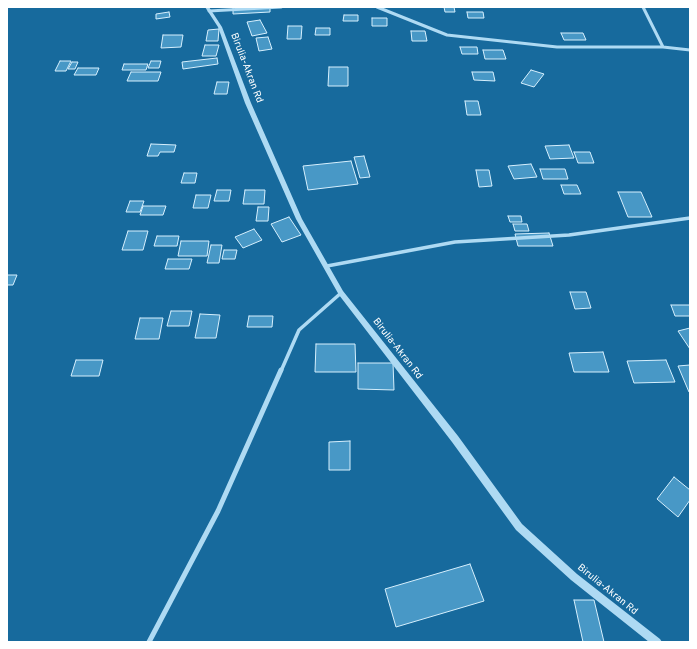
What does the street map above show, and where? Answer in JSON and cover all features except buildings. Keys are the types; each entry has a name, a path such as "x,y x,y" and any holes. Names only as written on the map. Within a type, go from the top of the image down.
{"street":[{"path":"208,9 230,11 281,7"},
{"path":"377,7 448,35 557,47 663,47 690,50"},
{"path":"643,7 663,47"},
{"name":"Birulia-Akran Rd","path":"208,9 220,27 257,124 299,219 341,293 455,440 519,527 574,577 657,642"},
{"path":"327,266 455,242 569,235 690,218"},
{"path":"149,642 218,510 299,330 341,293"}]}
